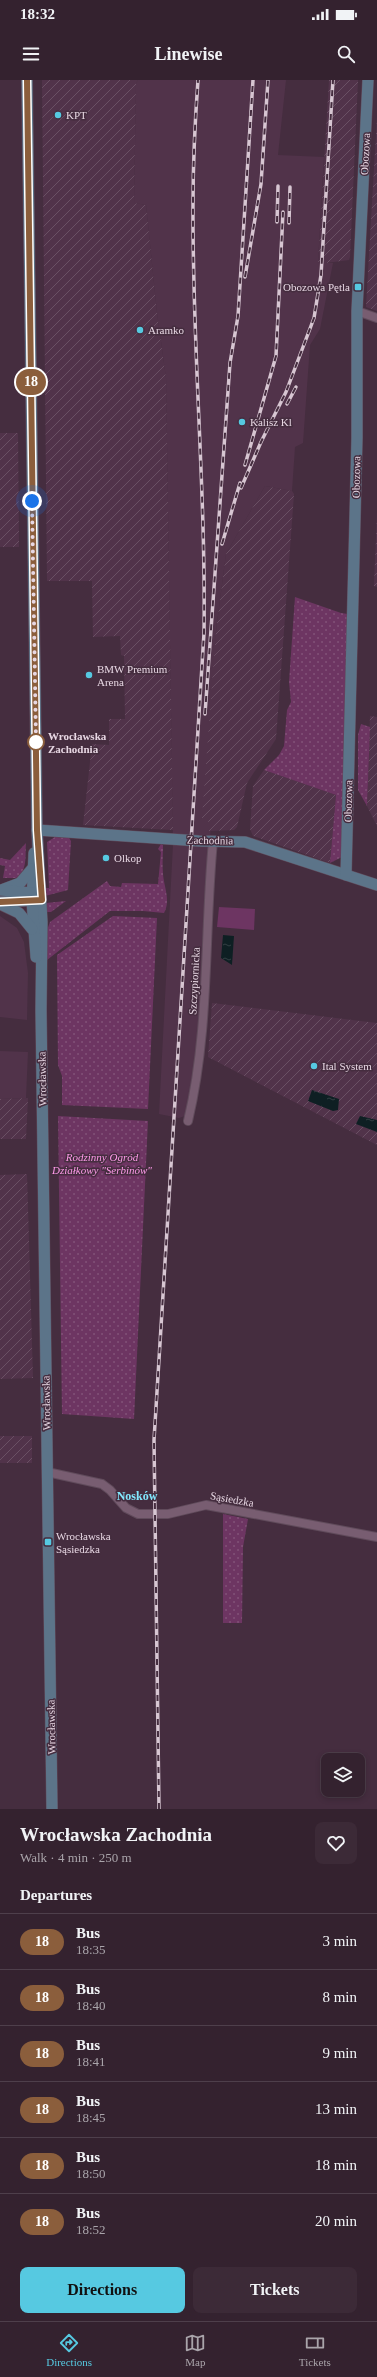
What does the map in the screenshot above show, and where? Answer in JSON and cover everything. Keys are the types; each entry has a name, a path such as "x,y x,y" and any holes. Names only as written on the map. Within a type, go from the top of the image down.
{"street":[{"name":"Wrocławska","path":"27,80 37,830 35,898 32,929 40,996"},
{"name":"Obozowa","path":"346,875 356,444 357,311 368,80"},
{"path":"357,311 377,318"},
{"name":"Wrocławska","path":"37,830 32,869 40,996 52,1809"},
{"name":"Zachodnia","path":"37,830 252,843 377,885"},
{"name":"Szczypiornicka","path":"188,1121 196,1082 203,1019 208,896 213,841"},
{"path":"1,890 20,883 32,869"},
{"path":"1,890 35,898"},
{"path":"0,903 35,898"},
{"path":"0,903 19,913 32,929"},
{"name":"Sąsiedzka","path":"47,1472 102,1484 110,1490 126,1508 138,1514 163,1515 201,1505 211,1505 377,1537"}],"shaded area":[{"path":"42,80 138,80 136,83 134,203 146,205 157,313 166,378 173,830 83,825 92,744 109,745 109,719 125,719 124,656 121,655 120,636 93,637 92,581 47,581"},
{"path":"138,80 286,80 278,155 324,157 318,263 333,263 320,329 310,345 303,443 295,447 292,491 265,486 226,554 216,631 210,845 199,1024 188,1115 179,1118 159,1114 173,844 166,378 157,313 146,205 134,203 136,83"},
{"path":"329,80 358,80 350,257 349,260 318,264"},
{"path":"377,117 377,311 366,307"},
{"path":"0,433 18,433 19,547 0,547"},
{"path":"265,486 292,491 294,494 276,739 247,783 237,827 234,830 209,831 209,822 202,818 216,631 226,554"},
{"path":"377,513 377,587 374,586"},
{"path":"370,716 377,717 377,826 367,806"},
{"path":"264,770 336,795 330,863 253,836 250,829 253,786"},
{"path":"0,916 17,928 24,942 28,973 27,1020 0,1017"},
{"path":"212,1003 377,1023 377,1145 208,1057"},
{"path":"0,1051 28,1052 26,1098 0,1099"},
{"path":"28,1098 26,1139 0,1139 0,1099"},
{"path":"27,1174 33,1378 0,1379 0,1175"},
{"path":"0,1436 32,1436 32,1463 0,1463"}],"green space":[{"path":"295,597 348,614 342,857 330,863 336,795 264,770 279,755 284,746 287,710 291,702 289,682"},
{"path":"361,724 370,727 367,806 358,790 358,735"},
{"path":"55,837 69,838 71,841 68,890 45,896 45,888 49,888 47,842"},
{"path":"26,843 25,862 20,875 16,878 3,878 5,866 0,865 0,858 10,860"},
{"path":"161,844 163,845 163,870 167,899 164,913 143,911 110,911 47,960 47,930 50,922 107,881 110,886 121,887 122,883 158,884 161,852 158,849"},
{"path":"66,901 51,912 47,912 46,903"},
{"path":"219,907 255,909 254,930 217,927"},
{"path":"113,916 157,918 148,1109 62,1105 62,1076 58,1065 57,955"},
{"name":"Rodzinny Ogród Działkowy \"Serbinów\"","path":"58,1116 148,1121 134,1419 62,1414"},
{"path":"223,1514 248,1519 243,1547 242,1623 223,1623"}],"water":[{"path":"223,935 234,936 232,965 221,958"},
{"path":"312,1090 339,1099 338,1110 333,1111 308,1101"},
{"path":"360,1116 377,1120 377,1132 356,1124"}],"railway":[{"path":"159,1809 154,1440 204,633 203,526 193,258 193,173 198,80"},
{"path":"205,714 230,363 238,316 253,80"},
{"path":"245,277 261,184 268,80"},
{"path":"241,488 261,442 286,392 314,318 321,275 333,80"},
{"path":"277,222 278,186"},
{"path":"289,223 290,187"},
{"path":"245,465 276,356 283,212"},
{"path":"287,404 296,387"},
{"path":"222,544 240,483"}],"bus line":[{"name":"18","path":"0,902 42,900 37,830 27,80"}],"place":[{"name":"KPT","path":"58,115"},
{"name":"Obozowa Pętla","path":"358,287"},
{"name":"Aramko","path":"140,330"},
{"name":"Kalisz Kl","path":"242,422"},
{"name":"BMW Premium Arena","path":"89,675"},
{"name":"Wrocławska Zachodnia","path":"36,742"},
{"name":"Olkop","path":"106,858"},
{"name":"Ital System","path":"314,1066"},
{"name":"Wrocławska Sąsiedzka","path":"48,1542"}],"district":[{"name":"Nosków","path":"137,1496"}],"route":[{"path":"32,501 36,742"}]}
